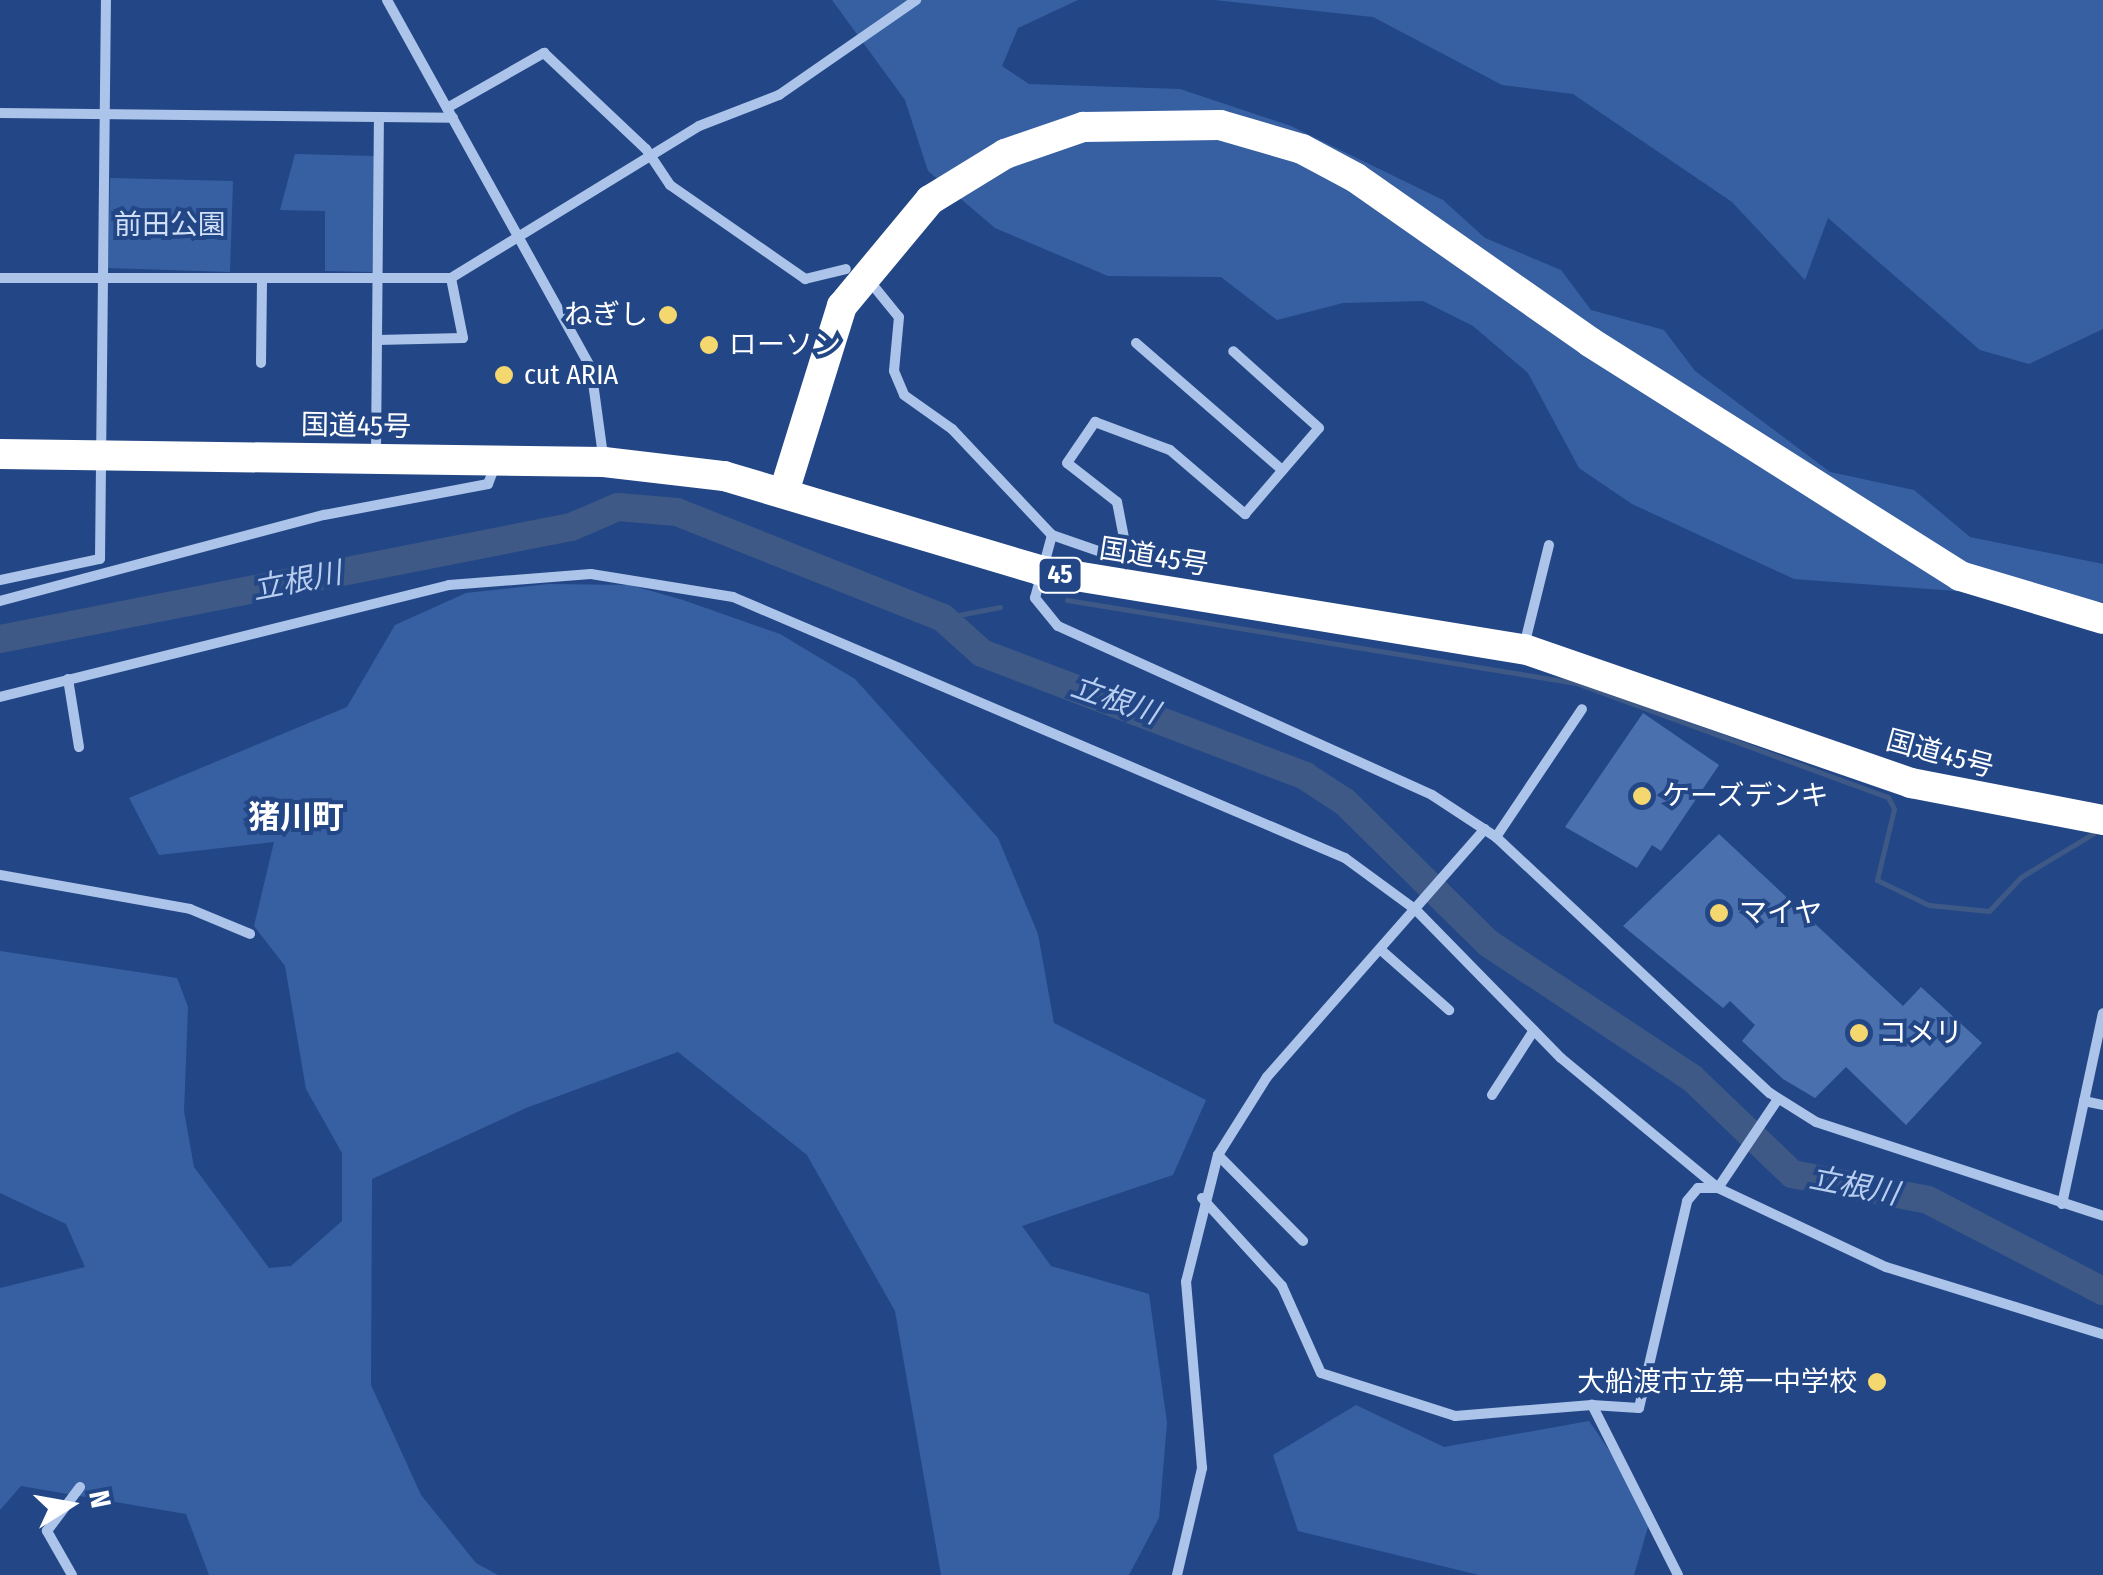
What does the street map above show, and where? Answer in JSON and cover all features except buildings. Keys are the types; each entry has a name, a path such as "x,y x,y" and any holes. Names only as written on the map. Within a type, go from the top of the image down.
{"highway":[{"path":"784,492 825,342 896,230 1004,154 1083,127 1220,125 1302,150 1590,342 1960,576 2103,618"},
{"path":"1590,342 1647,394 1909,569 2024,620 2103,639"},
{"name":"国道45号","path":"0,454 604,462 784,492 1038,570 1524,649 1912,784 2103,820"}],"street":[{"path":"0,580 100,559 106,0"},
{"path":"387,0 522,238 596,380 604,462"},
{"path":"0,278 378,283 450,278 522,238 651,155 778,95 916,0"},
{"path":"0,113 380,117 450,113 544,53 651,155 670,185 806,279 846,269"},
{"path":"376,459 380,117"},
{"path":"377,340 463,338 450,278"},
{"path":"261,364 262,282"},
{"path":"876,290 899,316 894,371 904,395 952,428 1052,534 1104,553 1126,544 1118,502 1067,463 1095,422 1170,450 1245,514 1320,428 1233,351"},
{"path":"1136,343 1282,470"},
{"path":"0,600 324,516 488,484 497,460"},
{"path":"1052,534 1038,570 1035,598 1058,626 1362,758 1485,829 1778,1099 1840,1132 2103,1216"},
{"path":"1524,649 1548,545"},
{"path":"0,698 450,585 592,574 684,584 813,625 1290,828 1420,906 1534,1030 1722,1183 1868,1260 2103,1334"},
{"path":"68,679 79,746"},
{"path":"1496,838 1582,708"},
{"path":"1177,1575 1202,1468 1186,1282 1202,1198 1218,1156 1267,1078 1485,829"},
{"path":"0,875 190,910 250,934"},
{"path":"1380,950 1450,1010"},
{"path":"2062,1204 2103,1013"},
{"path":"1492,1095 1534,1030"},
{"path":"1202,1198 1282,1286 1320,1373 1455,1416 1592,1404 1639,1408 1688,1201 1698,1188 1722,1183 1778,1099"},
{"path":"2084,1101 2103,1105"},
{"path":"1218,1156 1303,1241"},
{"path":"1592,1404 1678,1575"},
{"path":"72,1575 47,1531 80,1487"}],"green space":[{"path":"832,0 1078,0 1018,28 1002,66 1029,84 1180,89 1291,126 1443,200 1485,238 1561,270 1591,310 1664,330 1695,371 1830,472 1914,490 1970,537 2103,564 2103,602 1794,579 1632,504 1579,468 1528,373 1473,326 1423,301 1343,303 1277,320 1221,277 1108,276 995,228 928,171 905,100"},
{"path":"1214,0 2103,0 2103,329 2029,364 1980,350 1828,218 1805,280 1732,202 1573,94 1502,85 1373,17"},
{"path":"295,154 375,156 372,272 325,271 325,211 280,210"},
{"name":"前田公園","path":"110,178 233,181 230,272 108,268"},
{"path":"548,584 630,585 683,600 780,634 855,679 998,838 1038,934 1054,1023 1206,1100 1173,1175 1022,1226 1051,1266 1149,1294 1167,1423 1159,1518 1129,1575 941,1575 895,1311 807,1155 678,1052 526,1108 372,1179 371,1385 421,1495 476,1563 498,1575 209,1575 186,1514 21,1486 0,1510 0,1288 85,1267 66,1224 0,1193 0,951 177,978 188,1007 184,1111 194,1167 269,1268 291,1266 342,1221 342,1153 306,1089 285,966 254,926 274,842 159,855 129,798 347,707 395,625 466,593"},
{"path":"1356,1405 1444,1447 1589,1421 1652,1513 1634,1575 1479,1575 1298,1531 1273,1455"}],"waterway":[{"name":"立根川","path":"0,639 571,527 618,507 677,512 943,618 982,653 1305,776 1345,802 1488,943 1692,1078 1792,1174 1928,1200 2103,1291"},
{"path":"1067,600 1576,683 1888,797 1894,809 1877,880 1929,905 1989,911 2021,877 2094,833"},
{"path":"943,618 1000,607"}],"place":[{"name":"ねぎし","path":"668,315"},
{"name":"ローソン","path":"709,345"},
{"name":"cut ARIA","path":"504,375"},
{"name":"ケーズデンキ","path":"1642,796"},
{"name":"マイヤ","path":"1719,913"},
{"name":"コメリ","path":"1859,1033"},
{"name":"大船渡市立第一中学校","path":"1877,1382"}],"district":[{"name":"猪川町","path":"296,817"}]}
